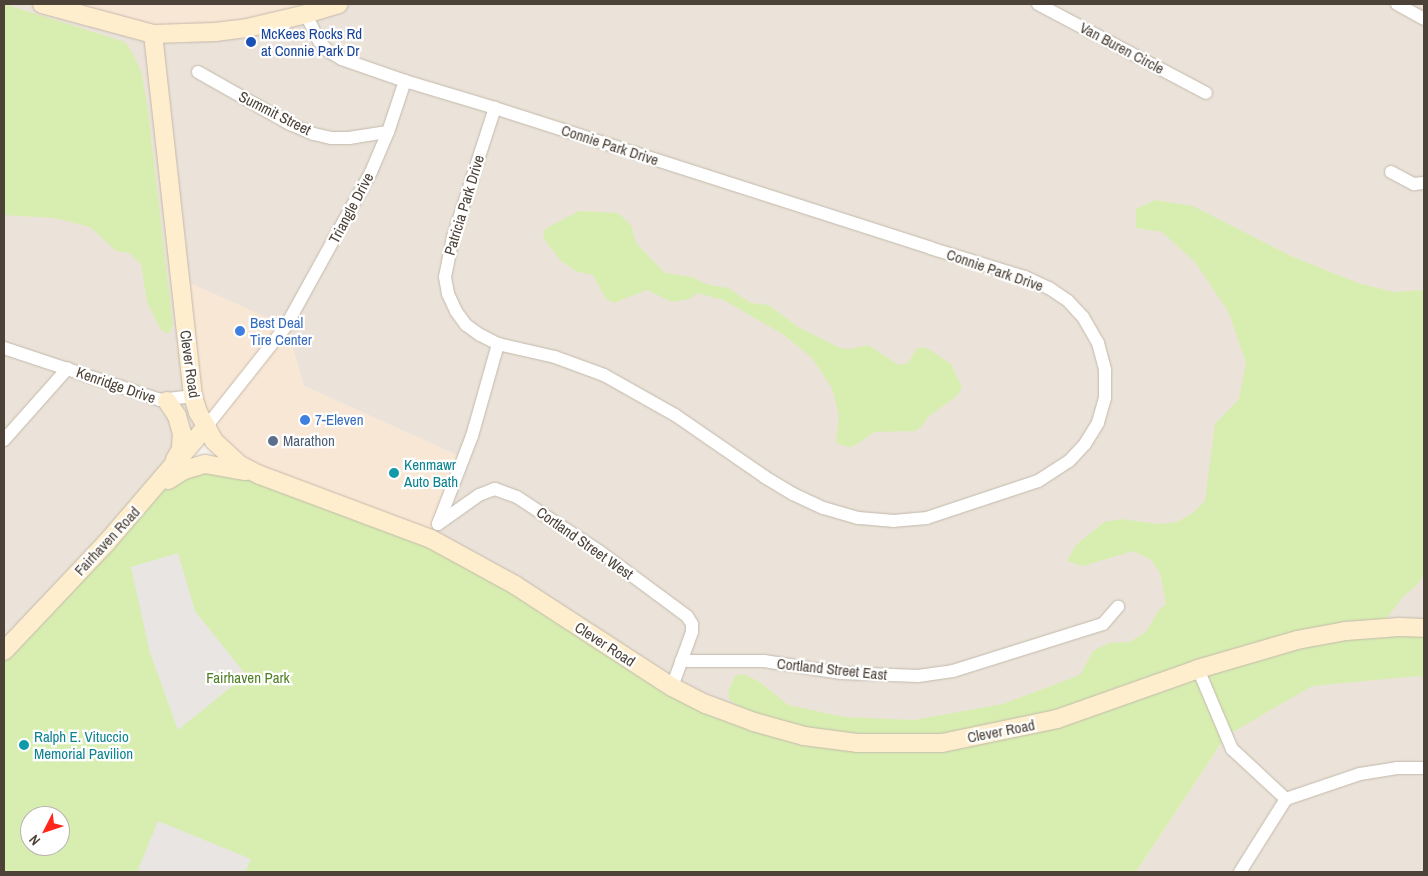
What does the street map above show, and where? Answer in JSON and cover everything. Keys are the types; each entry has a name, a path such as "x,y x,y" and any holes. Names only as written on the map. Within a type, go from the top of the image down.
{"street":[{"path":"42,4 152,34 215,32 306,14 338,4"},
{"name":"Van Buren Circle","path":"1038,4 1206,93"},
{"path":"1398,4 1424,18"},
{"path":"306,14 319,40 328,51 342,59 405,81"},
{"name":"Clever Road","path":"152,34 193,396 214,441 227,455 260,475 434,531 672,687 754,722 804,736 857,743 942,742 1058,719 1198,669 1297,640 1346,631 1399,627 1424,628"},
{"name":"Summit Street","path":"198,72 290,124 314,134 332,138 349,138 388,132"},
{"name":"Connie Park Drive","path":"405,81 1025,277 1068,302 1083,317 1098,343 1105,370 1104,398 1098,423 1085,444 1069,462 1054,473 1038,481 948,512 927,518 894,522 858,518 823,508 765,477 675,415 604,374 555,357 498,344"},
{"name":"Triangle Drive","path":"206,427 286,326 366,181 388,132 405,81"},
{"name":"Patricia Park Drive","path":"495,108 453,236 445,277 452,302 466,325 498,344"},
{"path":"1391,172 1414,184 1424,183"},
{"path":"434,531 472,436 498,344"},
{"name":"Kenridge Drive","path":"4,348 167,401 193,396"},
{"name":"Kenridge Drive","path":"4,440 68,368"},
{"path":"167,401 177,416 182,433 181,449 170,472"},
{"name":"Fairhaven Road","path":"4,651 107,542 170,472 206,427"},
{"path":"155,488 184,470 205,464 260,475"},
{"name":"Cortland Street West","path":"434,531 486,491 495,489 517,497 599,551 687,616 692,624 692,632 672,687"},
{"name":"Cortland Street East","path":"681,661 764,662 840,673 918,676 962,668 1103,624 1118,608"},
{"path":"1198,669 1232,749 1286,799"},
{"path":"1240,872 1286,799 1360,774 1396,768 1424,768"}],"shaded area":[{"path":"4,4 1424,4 1424,872 1136,872 1226,736 942,743 706,704 431,539 463,458 304,386 286,326 206,427 4,651"},
{"path":"42,4 338,4 306,14 153,34"},
{"path":"179,278 286,326 304,386 463,458 431,539 260,475 206,427"},
{"path":"178,553 195,611 246,675 178,730 150,653 131,567"},
{"path":"158,821 251,859 245,872 137,872"}],"green space":[{"path":"4,4 125,42 133,54 142,74 148,111 173,326 168,334 160,329 147,302 141,264 129,253 116,251 90,227 55,218 4,215"},
{"path":"1155,200 1193,206 1291,256 1358,283 1393,292 1424,290 1424,574 1417,585 1404,596 1384,621 1054,716 941,738 856,740 755,718 730,700 728,692 735,676 743,674 760,682 788,705 844,717 914,720 1003,704 1080,675 1093,651 1109,643 1129,642 1145,633 1159,610 1166,604 1160,573 1150,559 1133,551 1083,566 1067,561 1076,545 1104,522 1121,519 1158,524 1177,522 1193,513 1205,501 1215,424 1239,399 1246,363 1229,313 1195,262 1162,232 1136,228 1136,209"},
{"path":"579,211 618,213 631,225 636,243 665,273 692,277 709,285 728,288 751,303 769,305 798,327 840,348 850,349 868,345 899,365 908,363 917,348 927,348 951,364 962,387 957,396 928,417 916,431 875,432 852,447 843,446 836,442 839,416 832,388 812,358 784,335 724,300 697,293 690,299 672,302 647,290 614,303 606,299 593,275 575,271 560,260 543,238 545,229"},
{"name":"Fairhaven Park","path":"205,464 431,539 706,704 857,743 1017,729 1198,669 1226,736 1136,872 4,872 4,651 155,488"},
{"path":"1424,629 1424,678 1418,676 1312,686 1228,735 1199,670 1297,642"}],"place":[{"name":"McKees Rocks Rd at Connie Park Dr","path":"251,42"},
{"name":"Best Deal Tire Center","path":"240,331"},
{"name":"7-Eleven","path":"305,420"},
{"name":"Marathon","path":"273,441"},
{"name":"Kenmawr Auto Bath","path":"394,473"},
{"name":"Ralph E. Vituccio Memorial Pavilion","path":"24,745"}]}
